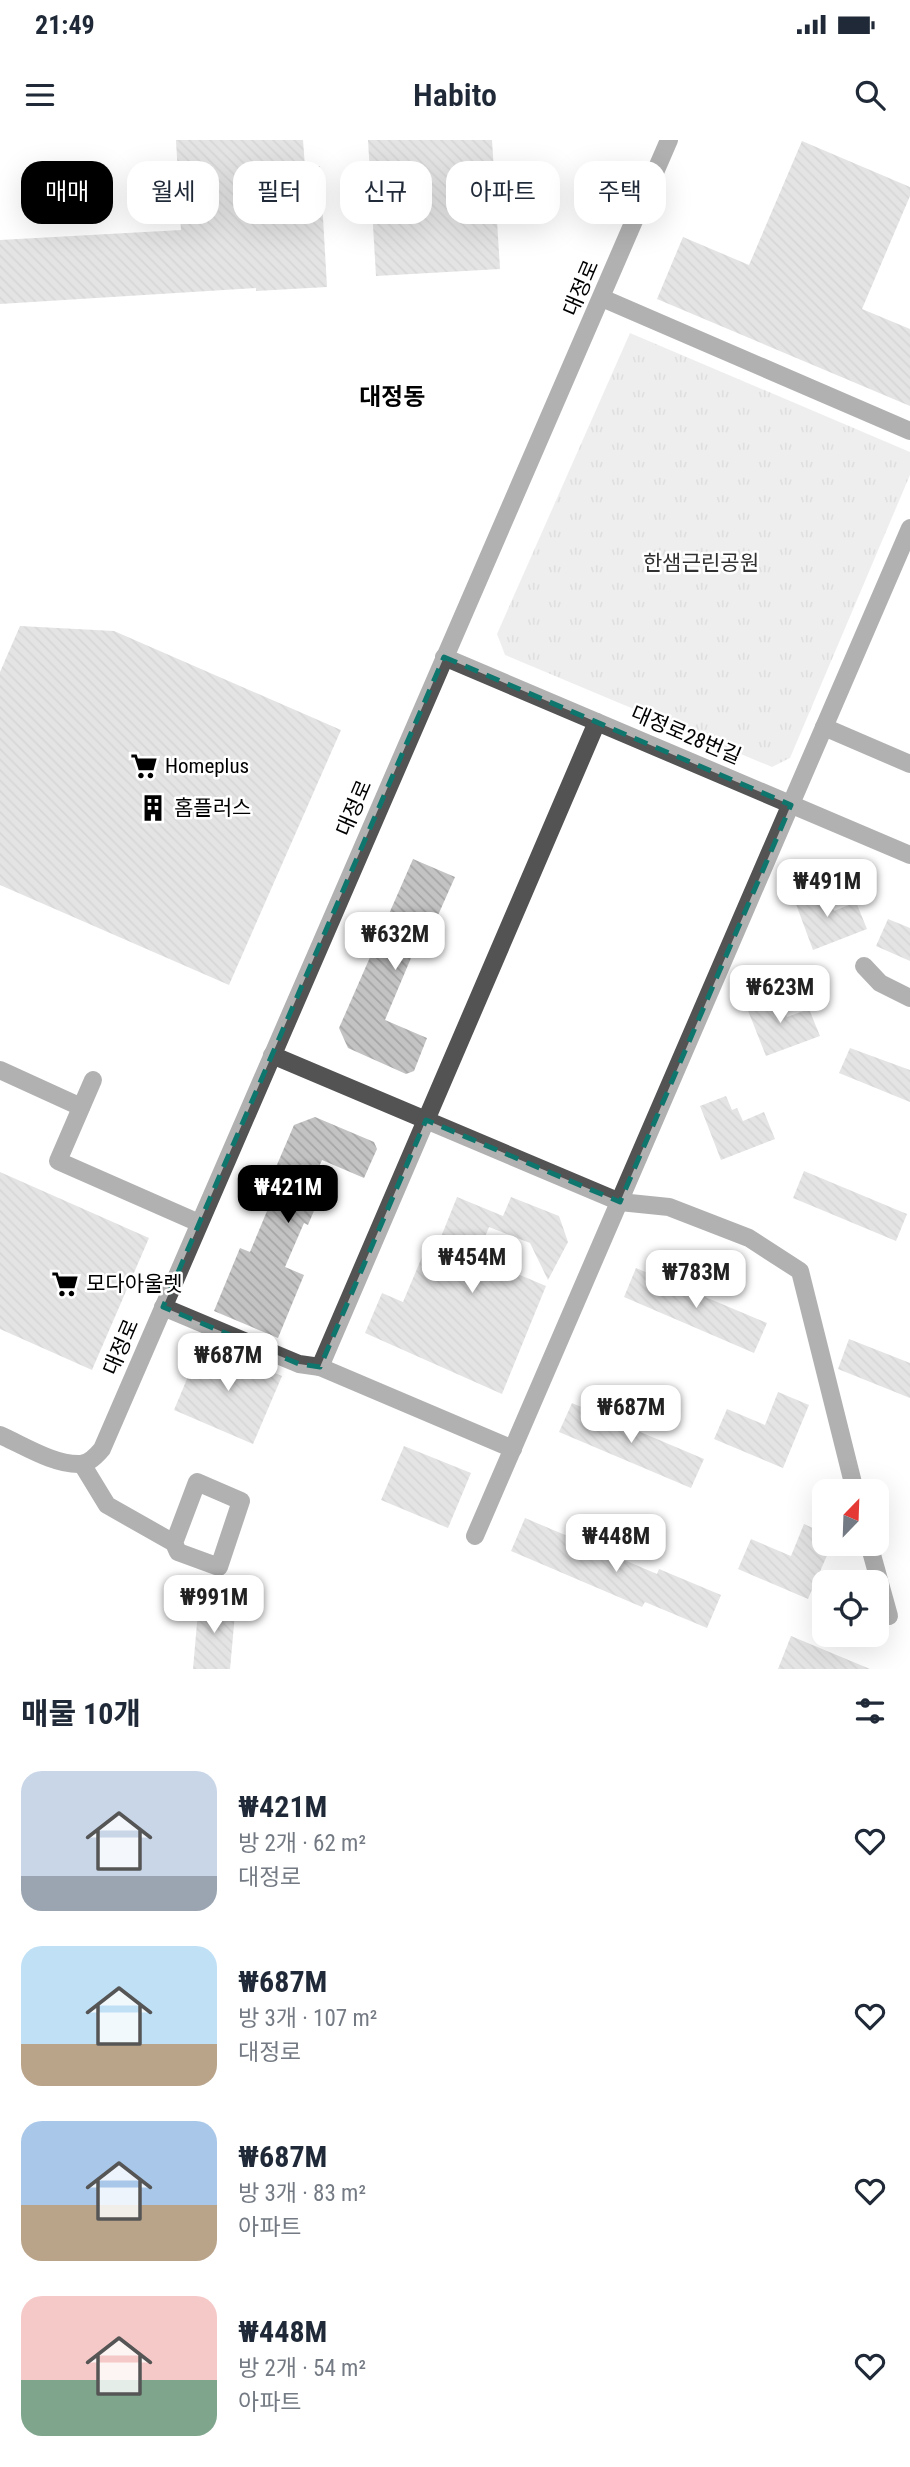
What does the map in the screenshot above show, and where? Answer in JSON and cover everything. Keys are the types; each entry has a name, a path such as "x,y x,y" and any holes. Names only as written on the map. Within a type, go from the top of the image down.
{"street":[{"name":"대정로","path":"82,1464 94,1458 102,1448 602,298 668,140"},
{"path":"602,298 910,431"},
{"path":"475,1536 910,528"},
{"name":"대정로28번길","path":"444,657 910,855"},
{"path":"320,1367 597,722"},
{"path":"824,727 910,764"},
{"path":"864,966 880,983 910,998"},
{"path":"272,1055 620,1202 669,1207 749,1238 800,1271 852,1479"},
{"path":"0,1070 81,1107"},
{"path":"93,1080 58,1161 199,1223"},
{"path":"163,1307 299,1364 320,1367 513,1449"},
{"path":"0,1435 60,1460 82,1464 107,1505 174,1543 178,1552 219,1567 241,1501 197,1482 174,1543"}],"highlighted area":[{"path":"444,657 791,805 620,1202 426,1120 320,1367 299,1364 163,1307"}],"green space":[{"name":"한샘근린공원","path":"630,333 910,452 910,475 790,758 772,767 505,655 497,634"}],"building":[{"path":"176,140 303,140 305,161 233,161 233,224 323,224 327,287 256,291 256,288 0,304 0,240 181,230 181,224 219,224 219,161 177,161"},
{"path":"368,140 492,140 493,161 446,161 446,224 497,224 500,269 376,276 373,224 432,224 432,161 369,161"},
{"path":"802,141 910,187 910,196 862,309 910,329 910,406 657,299 683,237 749,265"},
{"name":"홈플러스","path":"20,626 114,631 341,730 229,985 0,885 0,672"},
{"path":"413,859 455,877 423,949 416,946 385,1020 427,1038 414,1071 406,1074 348,1048 339,1028"},
{"path":"818,886 823,900 829,898 834,911 856,902 867,929 813,950 793,896"},
{"path":"888,919 910,928 910,961 876,946"},
{"path":"771,993 776,1007 782,1004 787,1017 809,1009 820,1036 766,1056 745,1003"},
{"path":"850,1048 910,1070 910,1102 839,1073"},
{"path":"726,1096 732,1110 737,1108 743,1121 764,1112 775,1139 721,1160 700,1106"},
{"path":"315,1117 374,1142 377,1149 364,1178 322,1160 307,1194 319,1199 308,1225 304,1223 285,1267 304,1275 278,1338 214,1311 240,1248 250,1252 267,1211 263,1209 277,1176 273,1174 294,1125"},
{"path":"804,1171 907,1214 896,1241 793,1198"},
{"name":"모다아울렛","path":"0,1172 149,1238 92,1370 0,1329"},
{"path":"457,1197 503,1216 511,1197 559,1216 568,1242 548,1280 530,1243 489,1227 477,1257 546,1286 502,1394 365,1333 382,1293 403,1302 430,1238 439,1242"},
{"path":"636,1268 767,1323 754,1353 624,1297"},
{"path":"849,1339 910,1363 910,1398 838,1369"},
{"path":"202,1343 282,1376 253,1444 174,1410"},
{"path":"778,1392 809,1405 783,1468 714,1439 727,1409 765,1425"},
{"path":"572,1403 704,1459 691,1488 559,1432"},
{"path":"404,1446 471,1473 448,1528 381,1500"},
{"path":"525,1518 657,1574 659,1569 721,1595 707,1628 645,1602 642,1607 511,1551"},
{"path":"804,1524 812,1528 812,1556 827,1556 821,1570 812,1570 812,1590 808,1599 738,1569 751,1539 791,1556"},
{"path":"199,1600 236,1603 230,1669 193,1669"},
{"path":"791,1636 870,1669 778,1669"}],"place":[{"name":"Homeplus","path":"144,766"},
{"name":"홈플러스","path":"153,808"},
{"name":"모다아울렛","path":"65,1284"}],"district":[{"name":"대정동","path":"392,397"}]}
